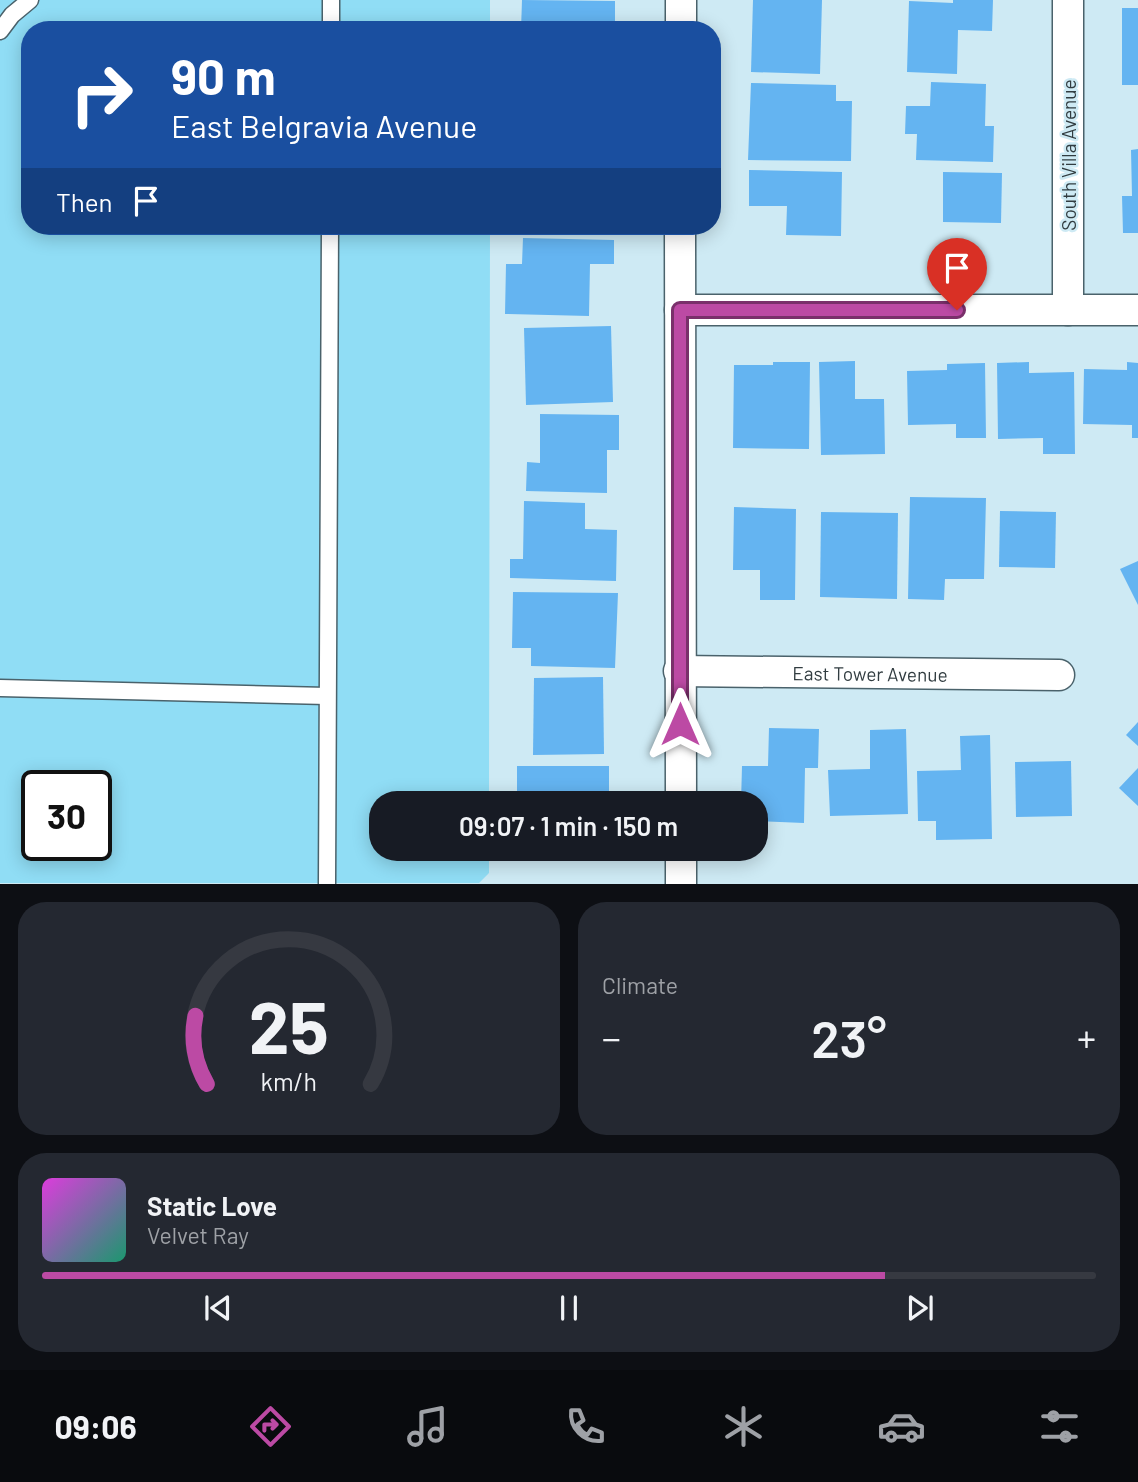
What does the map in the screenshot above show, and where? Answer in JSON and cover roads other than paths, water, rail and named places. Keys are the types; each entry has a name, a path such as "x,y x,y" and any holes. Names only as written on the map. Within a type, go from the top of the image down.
{"street":[{"path":"681,0 681,21"},
{"name":"South Villa Avenue","path":"1068,0 1068,310"},
{"path":"680,235 681,791"},
{"path":"680,310 1138,310"},
{"name":"East Tower Avenue","path":"679,671 1059,676"},
{"path":"681,861 681,884"}],"lane":[{"path":"0,31 12,15 30,0"},
{"path":"331,0 331,21"},
{"path":"327,884 330,235"},
{"path":"0,688 327,696"}]}
